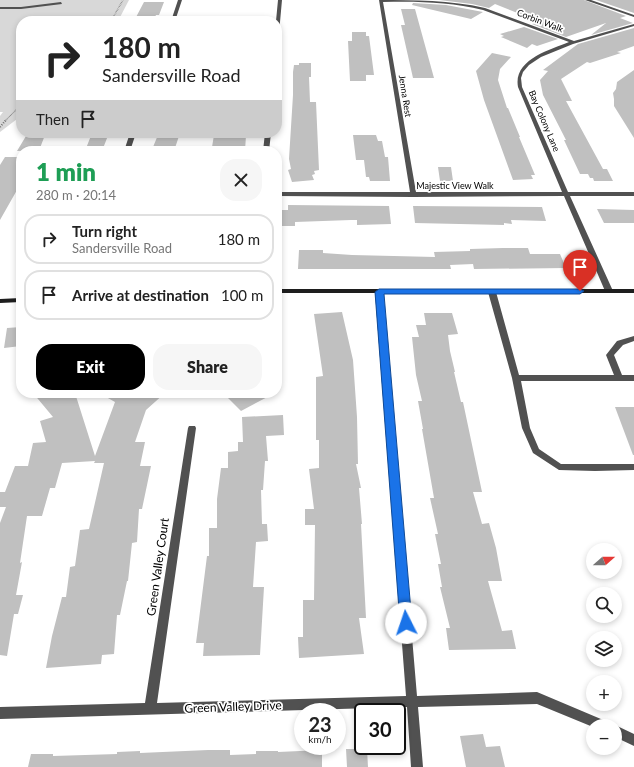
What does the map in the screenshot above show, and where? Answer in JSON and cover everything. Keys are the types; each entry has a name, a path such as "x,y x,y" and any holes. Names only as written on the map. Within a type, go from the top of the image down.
{"street":[{"path":"175,16 180,0"},
{"path":"279,16 280,0"},
{"name":"Corbin Walk","path":"381,0 430,1 469,5 484,9 575,43"},
{"name":"Jenna Rest","path":"381,0 413,195"},
{"path":"587,0 634,16"},
{"path":"0,8 21,8 61,3"},
{"name":"Bay Colony Lane","path":"609,291 520,87 519,77 521,70 533,58 575,43 634,25"},
{"name":"Majestic View Walk","path":"282,194 634,194"},
{"path":"282,291 634,291"},
{"path":"379,292 417,767"},
{"path":"492,292 516,378 526,428 536,451 559,467 634,467"},
{"path":"0,301 16,300"},
{"path":"619,378 610,355 620,343 634,338"},
{"path":"516,378 634,378"},
{"name":"Green Valley Court","path":"150,709 192,428"},
{"name":"Green Valley Drive","path":"0,713 537,698 587,719"},
{"path":"622,734 634,740"}],"path":[{"path":"114,16 122,0"},
{"path":"0,127 16,110"}],"shaded area":[{"path":"0,0 129,0 121,16 16,16 16,120 0,132 0,116 3,112 0,112"}],"building":[{"path":"439,0 584,0 626,16 620,18 633,23 591,35 606,23 566,37 532,24 540,22 495,4 489,8 472,4"},
{"path":"596,0 634,0 634,13"},
{"path":"144,2 164,2 159,15 137,16"},
{"path":"413,3 446,5 483,12 471,19 412,5"},
{"path":"401,9 415,9 434,78 413,78 401,25 405,25"},
{"path":"524,27 558,39 537,46 532,44 527,48 501,37 504,36 500,34"},
{"path":"634,28 634,46 617,52 621,53 590,63 587,62 561,79 572,101 566,101 603,169 607,169 613,181 594,181 588,174 580,174 564,140 566,140 543,95 540,80 548,71 543,70 578,44"},
{"path":"352,32 366,32 366,36 369,36 374,75 366,75 366,81 350,81 348,41 352,41"},
{"path":"492,53 511,57 500,69 498,80 507,108 535,175 531,175 533,179 513,180 484,100 476,71"},
{"path":"299,63 311,63 311,77 309,77 310,102 316,102 319,170 314,171 315,174 312,175 314,180 292,182 288,170 291,169 289,159 293,72 294,65 299,65"},
{"path":"634,70 634,138 614,106 613,93 616,89 617,82"},
{"path":"353,135 376,135 378,141 382,141 385,157 388,157 390,181 370,181 369,177 366,177 364,160 356,160"},
{"path":"25,138 44,138 41,146 20,146"},
{"path":"90,138 107,138 104,146 87,146"},
{"path":"157,138 178,138 176,146 153,146"},
{"path":"214,138 246,138 245,146 212,146"},
{"path":"5,157 16,157 16,192 0,220 0,165"},
{"path":"438,167 451,167 453,181 440,181"},
{"path":"288,205 389,206 391,224 357,225 357,220 351,220 295,222 295,226 282,226 282,210 288,210"},
{"path":"413,206 542,207 546,221 511,220 512,224 504,223 504,225 415,223"},
{"path":"597,209 634,210 634,223 604,223"},
{"path":"528,248 530,254 560,254 566,268 474,269 473,264 450,265 451,269 298,269 299,250 323,250 323,253 352,255 435,257 434,252"},
{"path":"342,312 353,360 357,417 358,464 356,464 361,488 359,488 366,618 359,618 364,654 299,658 298,637 303,637 303,600 314,600 315,525 305,525 305,509 314,509 309,469 319,468 319,440 316,440 316,377 323,376 314,314"},
{"path":"424,313 452,313 458,334 448,335 454,372 461,402 463,402 482,492 473,492 482,524 489,523 496,548 502,581 488,581 502,631 512,630 516,649 449,650 446,628 450,628 440,587 442,587 438,564 441,564 435,534 438,534 430,498 434,498 418,401 422,401 416,375 412,337 419,337 416,325 426,325"},
{"path":"16,327 16,347 4,348 7,328"},
{"path":"37,398 77,398 95,456 115,402 108,398 159,398 146,410 135,442 145,442 140,466 151,466 142,509 139,509 137,542 132,543 128,581 120,615 117,615 114,654 102,655 101,664 46,668 62,597 66,597 70,567 75,566 80,530 89,529 104,463 94,463 95,461 62,463 55,488 50,488 42,516 27,516 20,563 22,562 16,595 23,595 18,614 14,614 7,656 0,655 0,523 6,507 0,507 0,492 5,492 15,466 28,466 33,443 46,442 40,421 53,417"},
{"path":"228,398 266,398 241,411"},
{"path":"615,407 634,407 634,455 633,455"},
{"path":"283,415 284,435 266,436 268,461 265,461 263,490 261,490 262,524 267,524 268,541 256,542 253,587 264,587 260,655 203,656 204,643 196,643 207,556 209,556 209,528 217,528 217,499 221,468 228,468 228,452 238,451 238,442 243,442 242,417"},
{"path":"483,734 486,747 500,746 505,767 466,767 460,736"},
{"path":"346,749 354,749 354,755 367,755 368,767 347,767"},
{"path":"230,750 230,755 256,754 256,751 294,751 294,755 322,755 322,767 28,767 31,754 53,754 53,756 117,754 117,752 140,751 140,753"}],"route":[{"path":"406,623 379,292 580,291"}]}
